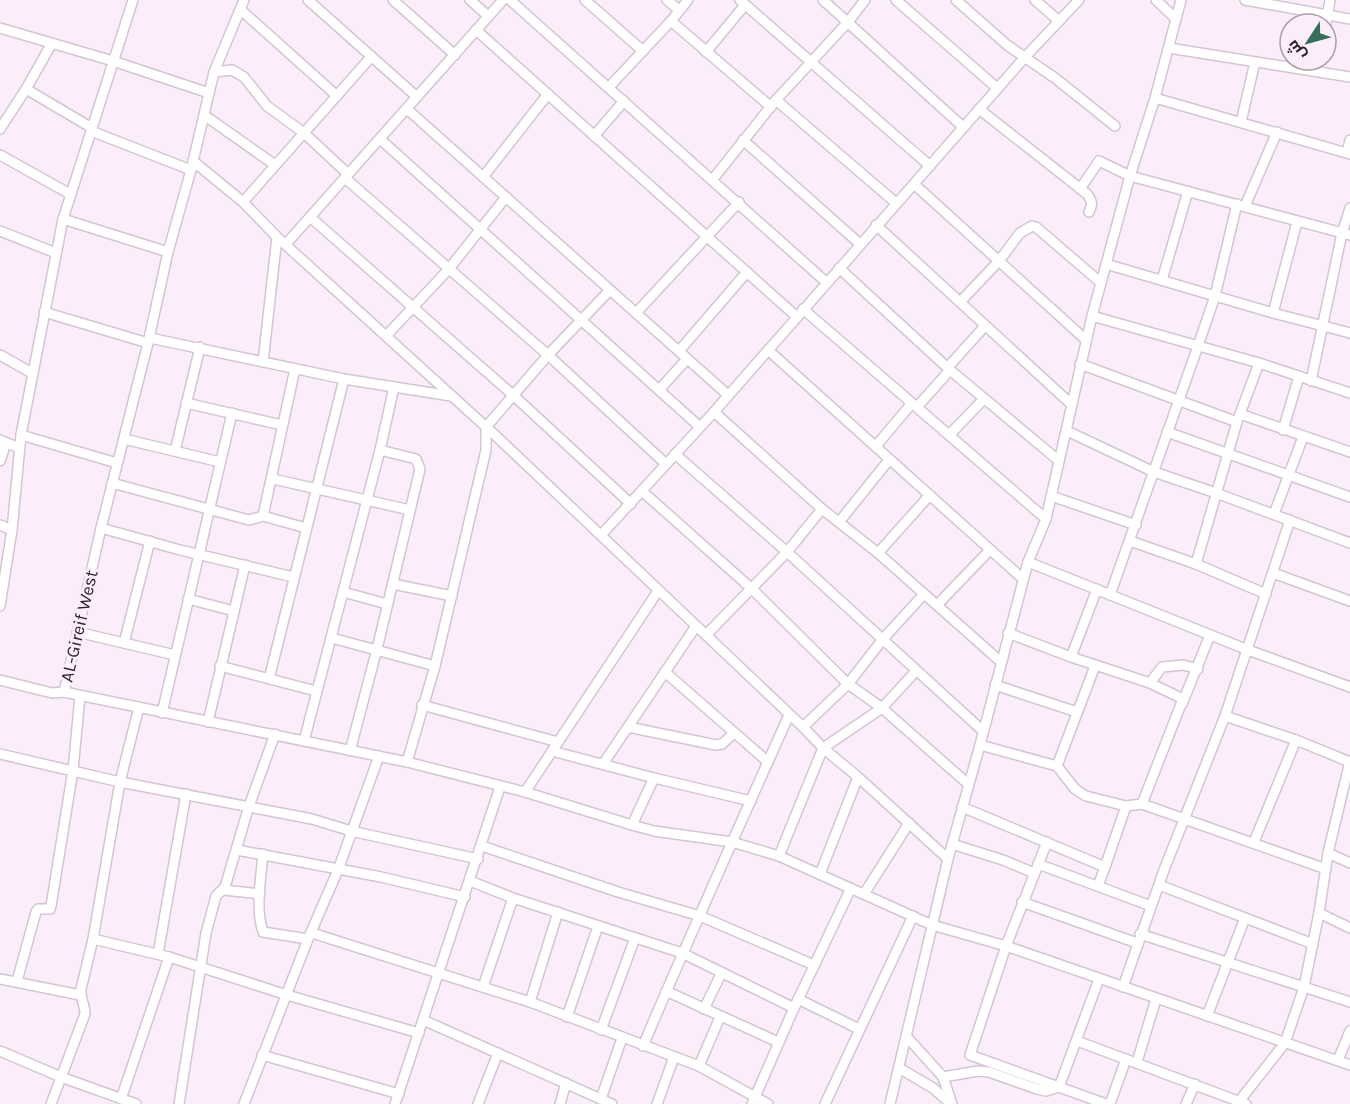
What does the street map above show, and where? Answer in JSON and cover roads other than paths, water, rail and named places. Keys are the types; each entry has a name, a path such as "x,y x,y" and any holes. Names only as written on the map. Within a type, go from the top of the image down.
{"street":[{"path":"0,606 2,576 12,530 21,435 63,219 133,0"},
{"path":"308,0 417,97"},
{"path":"393,0 454,55"},
{"path":"470,0 488,16"},
{"path":"286,244 503,0"},
{"path":"510,0 713,178 826,282"},
{"path":"585,0 643,51"},
{"path":"667,0 679,10"},
{"path":"609,87 688,0"},
{"path":"823,0 963,128"},
{"path":"713,178 865,0"},
{"path":"896,0 997,88"},
{"path":"956,0 1007,45 1026,56 1115,126"},
{"path":"1035,0 1059,21"},
{"path":"602,534 714,412 997,88 1079,0"},
{"path":"1156,0 1176,19"},
{"path":"890,1104 948,859 1028,561 1046,519 1092,316 1181,0"},
{"path":"1245,0 1296,12"},
{"path":"706,52 742,2 930,166"},
{"path":"243,5 337,96"},
{"name":"AL-Gireif West","path":"243,5 214,72 101,528 64,692 407,762 525,792 654,831 732,842 779,856 932,925 1005,946 1350,1065"},
{"path":"671,21 706,52 896,203"},
{"path":"0,28 113,61 209,93"},
{"path":"476,30 747,272 914,405 1046,519"},
{"path":"0,129 52,43"},
{"path":"1169,48 1278,65"},
{"path":"243,202 371,57"},
{"path":"1241,122 1255,62"},
{"path":"214,72 232,70 244,76 267,106 304,133 448,270 548,355 666,464"},
{"path":"1322,72 1350,77"},
{"path":"26,89 92,130 192,165 243,202 278,237 602,534 658,591 823,748 948,859"},
{"path":"483,177 548,94"},
{"path":"1155,98 1348,153 1350,140"},
{"path":"594,136 624,101"},
{"path":"407,109 728,395"},
{"path":"979,109 1087,194 1092,201 1089,212"},
{"path":"204,115 275,165"},
{"path":"1110,595 1215,296 1241,205 1277,132"},
{"path":"380,139 700,427"},
{"path":"743,141 860,244"},
{"path":"0,154 70,194"},
{"path":"1080,189 1099,161 1130,176 1346,234"},
{"path":"914,184 1086,340"},
{"path":"1162,280 1188,191"},
{"path":"386,336 448,270 506,198"},
{"path":"636,313 739,202"},
{"path":"1311,381 1346,234 1350,208"},
{"path":"310,218 513,395 631,504"},
{"path":"63,219 168,252"},
{"path":"1273,313 1297,222"},
{"path":"876,225 1071,404"},
{"path":"960,302 999,261 1020,233 1032,226 1101,283"},
{"path":"0,231 56,253"},
{"path":"263,362 278,237"},
{"path":"1106,264 1350,333"},
{"path":"839,268 949,369 1058,460"},
{"path":"679,351 747,272"},
{"path":"407,762 435,666 452,596 486,450 486,427 548,355 610,290"},
{"path":"44,312 149,341 200,347 344,379 451,396"},
{"path":"1092,316 1259,363 1350,393"},
{"path":"876,446 949,369 985,326"},
{"path":"175,451 200,347"},
{"path":"768,350 989,551 1023,579"},
{"path":"0,355 32,373"},
{"path":"659,390 687,359"},
{"path":"1196,564 1239,418 1259,363"},
{"path":"1080,364 1178,401 1283,430 1350,452"},
{"path":"263,516 273,479 295,369"},
{"path":"1283,430 1299,376"},
{"path":"268,679 344,379"},
{"path":"304,741 380,450 394,387"},
{"path":"949,435 984,399"},
{"path":"186,403 282,425"},
{"path":"714,412 822,509 878,553 1001,662"},
{"path":"162,712 232,413"},
{"path":"1067,431 1154,472 1350,543"},
{"path":"1167,432 1350,497"},
{"path":"21,435 117,463"},
{"path":"1274,514 1303,436"},
{"path":"124,439 220,462"},
{"path":"0,461 3,442 19,448"},
{"path":"350,750 377,650 420,469 416,459 380,450"},
{"path":"675,454 787,552 983,731"},
{"path":"839,522 889,460"},
{"path":"273,479 410,510"},
{"path":"112,483 249,520 263,516 306,528"},
{"path":"642,491 752,588 848,684 882,708 968,784"},
{"path":"878,553 929,496"},
{"path":"1051,496 1136,525"},
{"path":"706,635 787,552 822,509"},
{"path":"1123,987 1151,906 1225,716 1290,520"},
{"path":"0,525 12,530"},
{"path":"101,528 293,577"},
{"path":"124,643 150,541"},
{"path":"1130,541 1196,564 1266,594"},
{"path":"937,605 989,551"},
{"path":"1028,561 1248,650 1350,687"},
{"path":"208,722 245,565"},
{"path":"1273,573 1350,602"},
{"path":"393,584 452,596"},
{"path":"1071,657 1097,590"},
{"path":"525,792 658,591"},
{"path":"343,592 387,604"},
{"path":"803,727 848,684 883,639 924,594"},
{"path":"188,599 234,611"},
{"path":"603,764 696,626"},
{"path":"77,632 175,656"},
{"path":"1008,633 1095,666 1150,683 1184,699"},
{"path":"1142,804 1210,635"},
{"path":"332,638 435,666"},
{"path":"1150,683 1162,668 1183,664 1198,669"},
{"path":"220,666 316,691"},
{"path":"1057,766 1095,666"},
{"path":"779,856 823,748 882,708 916,671"},
{"path":"665,672 768,762"},
{"path":"0,680 48,692 64,692"},
{"path":"995,685 1077,712"},
{"path":"17,981 36,912 38,909 50,909 51,906 54,876 73,770 80,696"},
{"path":"422,705 558,742"},
{"path":"51,1104 85,1014 80,995 93,939 120,782 138,707"},
{"path":"643,1046 682,953 789,715"},
{"path":"1077,1041 1241,1103 1285,1043 1304,987 1328,853 1345,804 1350,761 1225,716"},
{"path":"628,727 716,745 722,744 735,733"},
{"path":"179,1104 213,902 216,896 224,890 249,806 275,735"},
{"path":"1254,842 1296,740"},
{"path":"980,745 1057,766 1075,789 1086,796 1126,806 1142,804 1185,817 1326,869"},
{"path":"552,751 751,801"},
{"path":"0,754 120,782 312,819 351,831 478,859"},
{"path":"244,1104 338,870 378,756"},
{"path":"819,874 858,777"},
{"path":"632,825 654,778"},
{"path":"262,1055 397,1099 501,787"},
{"path":"158,954 186,794"},
{"path":"1098,886 1126,806"},
{"path":"962,807 1105,867"},
{"path":"864,894 909,823"},
{"path":"965,1072 1005,946 1047,842"},
{"path":"952,844 1098,886 1151,906"},
{"path":"482,846 618,892 700,916 814,965"},
{"path":"237,850 381,877 465,897"},
{"path":"1328,853 1350,863"},
{"path":"262,854 260,924 263,932 310,936 440,972 530,1002 699,1066 753,1101 768,1104"},
{"path":"470,881 513,898 682,953 721,974 859,1029"},
{"path":"1159,885 1313,944"},
{"path":"753,1101 778,1042 851,888"},
{"path":"224,890 260,894"},
{"path":"483,987 513,898"},
{"path":"1022,902 1139,938 1228,962 1350,1002"},
{"path":"530,1002 558,912"},
{"path":"1319,913 1350,928"},
{"path":"825,1104 913,916"},
{"path":"1207,1017 1245,918"},
{"path":"567,1017 598,926"},
{"path":"601,1030 634,938"},
{"path":"93,939 169,957 287,995 419,1033"},
{"path":"121,1099 169,957"},
{"path":"704,1009 721,974"},
{"path":"0,979 80,995"},
{"path":"1059,1087 1099,980"},
{"path":"666,991 778,1042"},
{"path":"1137,1062 1156,999"},
{"path":"699,1066 720,1017"},
{"path":"423,1020 612,1104"},
{"path":"1338,1060 1350,1030"},
{"path":"906,1036 943,1077 952,1104"},
{"path":"601,1099 622,1038"},
{"path":"0,1052 136,1104"},
{"path":"478,1104 498,1053"},
{"path":"970,1055 1108,1104 1126,1059"},
{"path":"657,1104 674,1057"},
{"path":"899,1068 933,1088 952,1104"},
{"path":"943,1077 965,1072 989,1072 1046,1090 1059,1087"},
{"path":"560,1104 566,1083"},
{"path":"1186,1104 1195,1084"}]}
